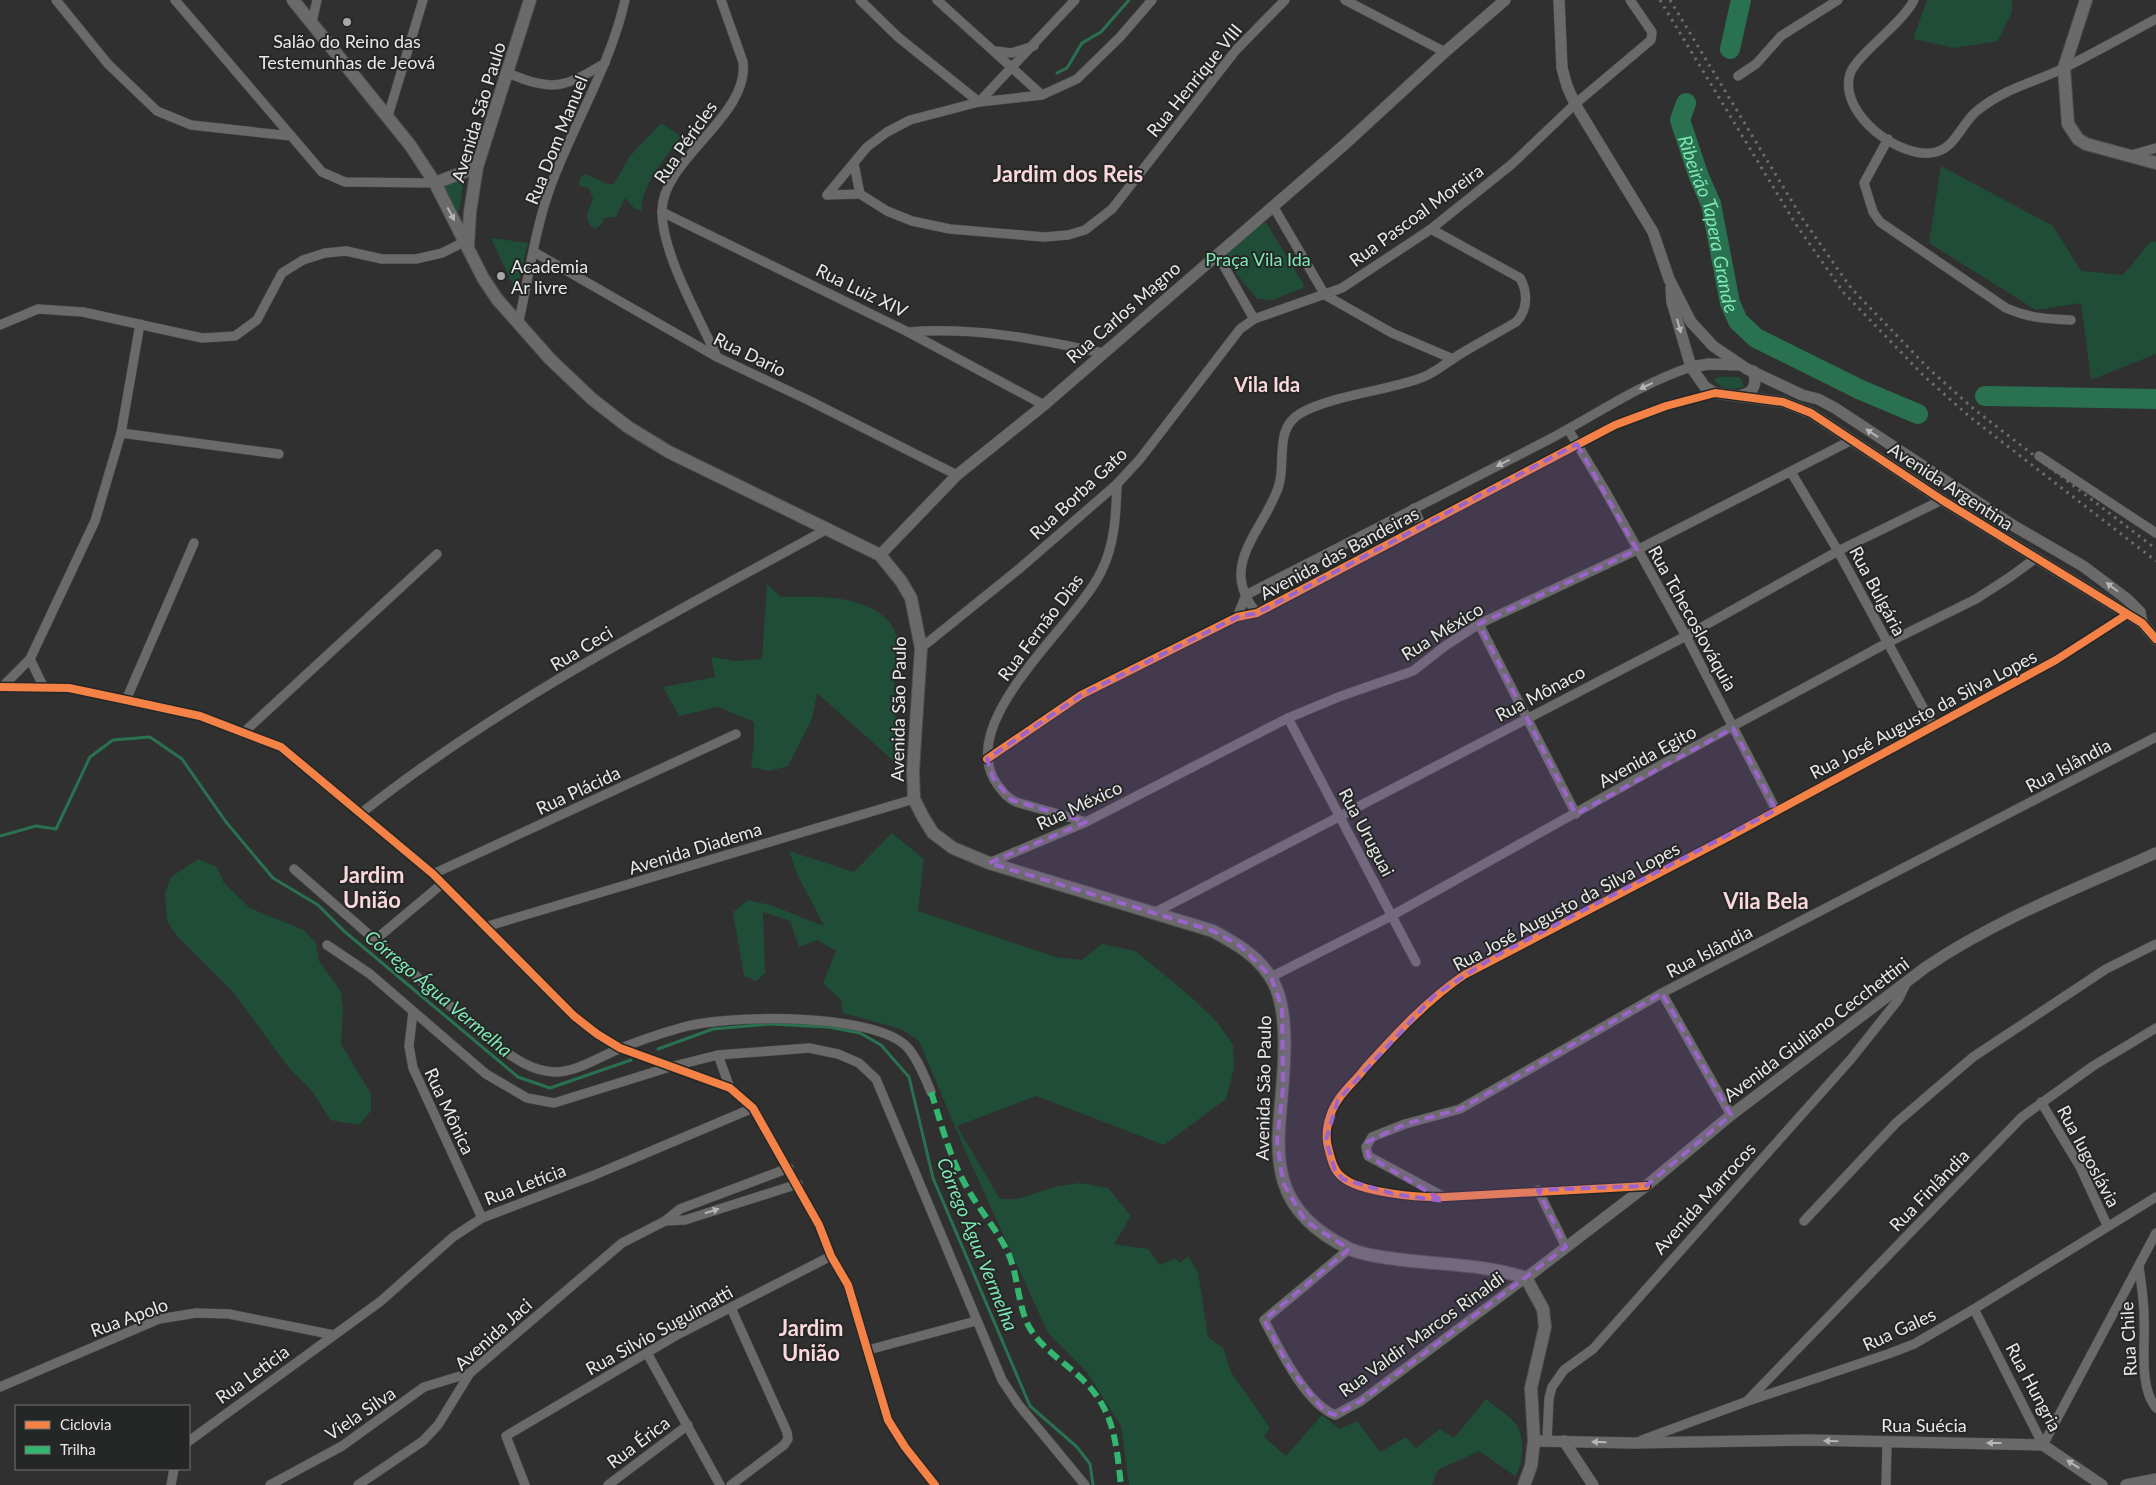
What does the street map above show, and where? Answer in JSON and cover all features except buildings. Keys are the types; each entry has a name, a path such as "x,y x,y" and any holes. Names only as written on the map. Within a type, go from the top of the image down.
{"main road":[{"path":"293,0 388,116 435,183 467,243"},
{"name":"Avenida São Paulo","path":"530,0 477,166 467,243 483,278 518,325 585,392 628,427 670,452 829,528 880,555 901,581 911,598 921,648 913,770 914,799 922,817 933,832 953,848 989,863 1213,931 1240,946 1257,960 1271,977 1282,1008 1284,1039 1277,1141 1278,1162 1283,1183 1292,1203 1305,1221 1349,1249 1406,1261 1508,1272 1526,1278"},
{"path":"2086,0 2064,68 2068,124 2073,133 2086,144 2156,163"},
{"path":"435,183 477,166"},
{"path":"1524,1485 1540,1441 1531,1388 1545,1327 1544,1309 1526,1278"}],"street":[{"path":"56,0 108,64 158,111 191,125 291,136"},
{"path":"174,0 322,172 344,182 435,183"},
{"path":"312,22 317,0"},
{"path":"388,116 423,0"},
{"name":"Rua Dom Manuel","path":"518,325 534,252 553,180 605,62 620,23 625,0"},
{"name":"Rua Péricles","path":"717,357 672,257 662,212 670,184 733,102 741,86 744,72 743,62 721,0"},
{"path":"860,0 898,37 979,102"},
{"path":"979,102 1014,68 1076,0"},
{"path":"854,164 860,194 826,195 867,147 887,132 910,120 979,102 1042,95 1077,79 1120,37 1152,0"},
{"name":"Rua Henrique VIII","path":"860,194 887,211 912,220 950,229 1044,237 1068,235 1085,230 1112,209 1236,50 1285,0"},
{"path":"1345,0 1445,52"},
{"name":"Rua Carlos Magno","path":"880,555 957,475 1044,405 1273,206 1505,0"},
{"path":"1559,0 1562,68 1575,104 1653,232 1669,279 1672,302 1691,367 1704,387 1715,393"},
{"name":"Rua Pascoal Moreira","path":"1254,319 1325,295 1373,268 1431,229 1512,164 1575,104 1653,37 1652,32 1630,0"},
{"path":"1738,76 1756,64 1781,36 1838,0"},
{"path":"1914,0 1901,18 1854,67 1849,82 1854,108 1860,118 1871,129 1914,152 1928,154 1938,152 1949,146 1972,114 1988,102 2012,88 2064,68 2156,19"},
{"path":"940,1 1042,95"},
{"path":"993,50 1011,53 1034,46"},
{"path":"508,73 544,86 557,85 576,81 605,62"},
{"path":"1888,139 1864,183 1872,212 1880,222 2006,308 2023,316 2070,320"},
{"path":"2130,156 2156,148"},
{"path":"1273,206 1325,295 1392,332 1453,359"},
{"name":"Rua Luiz XIV","path":"662,212 908,332 1044,405"},
{"path":"1257,613 1246,595 1241,572 1244,557 1276,495 1280,483 1283,436 1290,423 1301,413 1430,374 1516,322 1525,309 1525,289 1514,273 1431,229"},
{"path":"0,325 38,309 83,312 202,338 235,336 257,320 282,273 303,260 325,253 346,251 382,259 416,259 442,253 467,243"},
{"name":"Rua Dario","path":"534,252 717,357 808,400 957,475"},
{"path":"1217,254 1254,319"},
{"name":"Avenida Argentina","path":"1669,279 1691,322 1713,346 1748,368 1802,395 1818,399 1835,408 2014,526 2083,566 2127,599 2140,612 2142,623"},
{"name":"Rua Borba Gato","path":"921,648 1019,569 1117,484 1140,458 1234,336 1254,319"},
{"path":"1,687 30,659 95,521 121,433 140,324"},
{"path":"908,332 944,329 984,331 1103,353"},
{"path":"1691,367 1731,364 1748,368 1755,384 1752,390 1742,395"},
{"name":"Avenida das Bandeiras","path":"1237,617 1246,595 1568,429 1623,397 1671,374 1691,367"},
{"name":"Avenida Argentina","path":"1715,393 1742,395 1783,402 1811,413 1942,500 2074,580 2126,615 2142,623 2156,639"},
{"name":"Avenida das Bandeiras","path":"987,759 1081,696 1237,617 1257,613 1577,444 1644,413 1715,393"},
{"name":"Rua Tchecoslováquia","path":"1568,429 1606,492 1686,636 1776,810"},
{"path":"121,433 279,454"},
{"name":"Rua México","path":"989,863 1086,822 1288,718 1341,696 1413,670 1479,624 1637,550 1852,440"},
{"path":"2038,456 2156,533"},
{"name":"Rua Bulgária","path":"1791,472 1838,551 1934,726"},
{"name":"Rua Fernão Dias","path":"987,759 988,744 993,726 1011,691 1025,671 1082,602 1100,574 1111,548 1116,515 1117,484"},
{"name":"Rua Mônaco","path":"1152,914 1686,636 1838,551 1942,500"},
{"path":"1414,508 1422,527"},
{"name":"Rua Ceci","path":"360,814 392,789 497,718 603,652 829,528"},
{"path":"126,700 194,543"},
{"path":"243,733 437,554"},
{"name":"Avenida Egito","path":"1271,977 1393,915 1662,765 1887,643 1976,599 2036,558"},
{"path":"2060,572 2068,568 2072,559"},
{"path":"2074,580 2077,570 2083,566"},
{"name":"Rua José Augusto da Silva Lopes","path":"1646,1186 1538,1190 1420,1198 1394,1194 1343,1179 1335,1170 1326,1140 1329,1122 1338,1100 1389,1042 1435,995 1464,975 2056,660 2126,615"},
{"path":"1479,624 1576,814"},
{"path":"30,659 44,688"},
{"path":"1,687 69,688 126,700 200,716 281,747 433,874 574,1016 597,1034 620,1048 730,1088 753,1108 798,1184 819,1225 831,1256 848,1286 888,1420 905,1447 935,1485"},
{"name":"Rua Uruguai","path":"1288,718 1416,962"},
{"name":"Rua Plácida","path":"433,874 736,734"},
{"name":"Rua Islândia","path":"1445,1197 1368,1156 1366,1152 1367,1142 1372,1137 1405,1124 1460,1110 1662,993 2156,737"},
{"path":"987,759 993,778 1011,800 1086,822"},
{"name":"Avenida Diadema","path":"485,927 914,799"},
{"name":"Avenida Giuliano Cecchettini","path":"1526,1278 1646,1186 1732,1115 1907,982 1959,945 1999,924 2156,854"},
{"path":"294,870 488,1039 520,1061 540,1071 557,1072 581,1066 620,1048 682,1027 725,1020 776,1018 858,1026 890,1036 908,1048 919,1065 931,1092"},
{"path":"375,940 442,883"},
{"path":"1804,1222 1896,1123 1973,1057 2106,969 2156,944"},
{"path":"328,945 370,974 486,1074 518,1094 541,1102 554,1103 670,1067 718,1055 809,1048 838,1054 859,1063 876,1079 1002,1380 1018,1404 1085,1485"},
{"name":"Avenida Marrocos","path":"1540,1441 1549,1398 1556,1379 1593,1348 1844,1066 1898,1000 1907,982"},
{"path":"1662,993 1732,1115"},
{"name":"Rua Mônica","path":"413,1012 409,1046 413,1068 482,1218"},
{"name":"Rua Finlândia","path":"1748,1401 2005,1134 2041,1102 2093,1066 2156,1028"},
{"path":"718,1055 730,1088"},
{"name":"Rua Iugoslávia","path":"2041,1102 2080,1167 2107,1225"},
{"name":"Rua Letícia","path":"334,1334 382,1301 453,1237 482,1218 592,1176 753,1108"},
{"name":"Avenida Jaci","path":"358,1485 423,1441 438,1425 470,1373 622,1243 665,1221 680,1209 789,1168"},
{"name":"Avenida Jaci","path":"665,1221 684,1220 798,1184"},
{"path":"1538,1190 1566,1247"},
{"name":"Rua Gales","path":"1633,1443 1914,1344 2156,1196"},
{"path":"2042,1445 2156,1233"},
{"name":"Rua Valdir Marcos Rinaldi","path":"1349,1249 1264,1320 1290,1369 1324,1410 1334,1415 1361,1401 1526,1278"},
{"name":"Rua Silvio Suguimatti","path":"525,1485 505,1437 647,1353 831,1256"},
{"name":"Rua Chile","path":"2139,1266 2144,1316 2146,1378 2150,1399 2156,1408"},
{"path":"731,1308 787,1432 788,1439 784,1445 731,1485"},
{"name":"Rua Hungria","path":"1974,1309 2042,1445 2102,1485"},
{"name":"Rua Apolo","path":"0,1387 159,1319 196,1312 229,1314 334,1334"},
{"path":"868,1350 976,1321"},
{"name":"Rua Leticia","path":"190,1440 334,1334"},
{"path":"647,1353 688,1424 720,1485"},
{"name":"Viela Silva","path":"270,1485 342,1446 424,1387 470,1373"},
{"name":"Rua Érica","path":"608,1485 688,1424"},
{"name":"Rua Suécia","path":"1540,1441 1633,1443 1807,1440 2042,1445"},
{"path":"1564,1441 1593,1485"},
{"path":"1886,1485 1887,1443"},
{"path":"170,1485 174,1470"},
{"path":"2126,1485 2156,1479"}],"highlighted area":[{"path":"1577,444 1637,550 1479,624 1576,814 1733,728 1776,810 1494,957 1435,995 1338,1100 1326,1140 1335,1170 1343,1179 1394,1194 1443,1201 1368,1156 1367,1142 1405,1124 1460,1109 1662,993 1731,1115 1646,1186 1538,1190 1566,1247 1361,1401 1335,1415 1324,1411 1290,1369 1264,1320 1349,1249 1305,1221 1283,1183 1277,1141 1283,1087 1282,1008 1271,977 1240,946 1213,931 989,863 1086,822 1011,800 993,778 987,759 1081,695 1237,617 1257,613"}],"green space":[{"path":"1927,0 2012,0 2012,12 1998,41 1954,48 1913,39"},
{"path":"661,123 681,136 649,183 642,202 642,211 634,208 625,198 616,217 604,218 601,225 595,229 587,219 593,199 589,188 579,186 580,179 585,174 608,184 614,184 630,156"},
{"path":"1941,166 2053,226 2081,271 2123,275 2150,242 2156,242 2156,354 2091,380 2081,303 2036,310 1929,243"},
{"path":"464,176 459,213 442,188"},
{"name":"Praça Vila Ida","path":"1266,222 1304,285 1303,288 1273,300 1257,299 1228,263 1227,252 1245,234"},
{"path":"491,238 528,243 516,292"},
{"path":"1719,377 1739,377 1744,387 1723,387 1716,383 1714,379"},
{"path":"767,584 781,597 847,600 872,609 889,621 902,645 894,673 897,764 817,693 812,719 788,766 770,771 751,767 754,722 718,707 679,716 663,687 715,677 711,657 735,661 762,659"},
{"path":"892,833 924,859 918,911 1056,957 1082,960 1102,944 1135,951 1190,996 1217,1022 1233,1045 1234,1068 1226,1099 1164,1145 1036,1096 957,1126 1000,1199 1018,1199 1054,1187 1080,1183 1108,1188 1131,1216 1114,1244 1148,1249 1160,1265 1175,1258 1180,1263 1188,1256 1198,1272 1208,1337 1223,1348 1231,1372 1270,1428 1264,1437 1286,1456 1322,1415 1340,1429 1357,1421 1380,1452 1406,1437 1416,1448 1440,1429 1454,1438 1486,1399 1510,1417 1519,1429 1522,1442 1522,1458 1515,1476 1479,1451 1438,1470 1432,1485 1129,1485 1121,1426 1086,1371 1048,1333 963,1146 919,1041 901,1029 843,1013 841,1000 823,983 836,951 817,940 799,947 790,921 763,912 765,973 756,981 744,976 733,912 748,900 770,905 824,926 797,874 789,851 854,872"},
{"path":"198,859 217,867 224,883 250,908 304,930 316,943 319,961 340,990 343,1008 341,1044 371,1094 371,1111 359,1125 330,1120 313,1092 289,1068 233,992 177,936 167,921 165,893 171,877"}],"waterway":[{"path":"1057,73 1067,68 1082,43 1101,32 1129,0"},
{"name":"Ribeirão Tapera Grande","path":"1730,49 1741,0"},
{"name":"Ribeirão Tapera Grande","path":"1686,103 1680,120 1698,174 1711,204 1730,303 1738,321 1756,338 1861,390 1918,414"},
{"name":"Ribeirão Tapera Grande","path":"1985,396 2156,399"},
{"name":"Córrego Água Vermelha","path":"0,836 36,826 56,829 90,757 113,740 150,737 182,759 226,822 273,878 318,905 344,931 518,1077 550,1088 631,1060"},
{"name":"Córrego Água Vermelha","path":"658,1049 713,1029 769,1024 829,1027 860,1033 881,1045 909,1077 933,1178 1030,1406 1077,1447 1090,1464 1093,1485"}],"railway":[{"path":"1660,0 1795,223 1844,293 1924,376 1970,417 2156,561"},
{"path":"1670,0 1802,218 1851,288 1930,370 1975,410 2156,549"}],"marked path":[{"path":"931,1092 959,1173 1009,1255 1028,1325 1033,1334 1046,1348 1084,1381 1094,1393 1108,1417 1115,1442 1121,1485"}],"cycle path":[{"path":"987,759 1081,695 1237,617 1257,613 1615,425 1666,406 1715,393 1783,402 1811,413 1942,500 2142,623 2156,639"},
{"path":"1646,1186 1445,1197 1421,1197 1376,1191 1351,1182 1336,1171 1327,1141 1328,1123 1332,1111 1341,1096 1377,1055 1424,1007 1464,975 1734,834 2056,660 2126,615"},
{"path":"0,687 69,688 126,700 200,716 281,747 433,874 574,1016 597,1034 620,1048 730,1088 753,1108 819,1225 831,1256 848,1285 888,1420 905,1447 935,1485"}],"place":[{"name":"Salão do Reino das Testemunhas de Jeová","path":"347,22"},
{"name":"Academia Ar livre","path":"501,276"}],"district":[{"name":"Jardim dos Reis","path":"1068,173"},
{"name":"Vila Ida","path":"1267,384"},
{"name":"Jardim União","path":"372,886"},
{"name":"Vila Bela","path":"1766,900"},
{"name":"Jardim União","path":"811,1340"}]}
